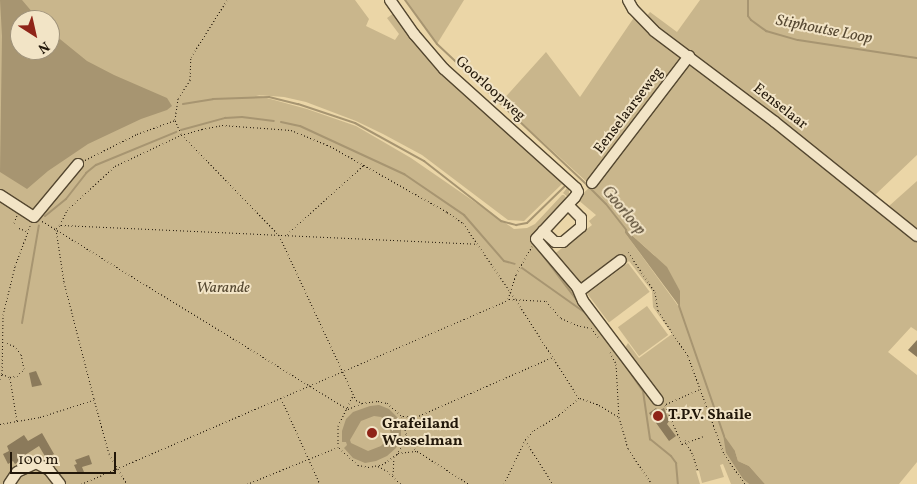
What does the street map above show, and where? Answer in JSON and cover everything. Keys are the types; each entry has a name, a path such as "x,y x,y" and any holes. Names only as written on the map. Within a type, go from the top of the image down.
{"street":[{"name":"Goorloopweg","path":"390,0 414,34 444,69 528,142 576,188 578,192 568,205"},
{"name":"Eenselaar","path":"628,0 633,9 654,31 775,122 917,236"},
{"name":"Eenselaarseweg","path":"592,183 689,56"},
{"path":"0,196 34,217 78,164"},
{"path":"568,205 581,218 581,227 563,242 555,242 540,235 568,205"},
{"path":"540,235 580,291 583,301 658,400"},
{"path":"580,291 622,260"},
{"path":"9,484 16,472 36,463 49,470 60,484"}],"path":[{"path":"226,0 191,58 190,80 178,98 175,120 182,135 279,235 353,396 362,403"},
{"path":"78,164 137,134 175,120"},
{"path":"56,228 60,225 68,210 115,166 182,135 222,125 291,130 330,146 447,212 463,223 516,300 579,398 599,405 619,417"},
{"path":"286,234 364,165"},
{"path":"4,342 14,346 21,354 24,369 17,376 10,378 1,376 4,342 1,329 11,278 27,231 34,217 56,228 348,409"},
{"path":"60,225 478,244"},
{"path":"19,228 27,231"},
{"path":"56,228 64,282 109,454 126,484"},
{"path":"508,299 520,266 540,235"},
{"path":"628,252 655,292 658,311 688,356 724,454 745,484"},
{"path":"81,484 508,299 546,302 561,318 577,325 591,328 603,342"},
{"path":"608,348 616,364 619,417 628,449 652,484"},
{"path":"402,416 416,416 553,357"},
{"path":"10,378 17,422"},
{"path":"700,388 665,405 682,444 704,436"},
{"path":"353,396 338,426 338,447 358,465 378,466 401,484"},
{"path":"281,398 320,484"},
{"path":"504,484 525,440 533,431 560,415 579,398"},
{"path":"0,424 17,422 94,399"},
{"path":"348,409 362,403 378,401 387,403 402,416 406,428 405,438 397,454"},
{"path":"406,428 416,416"},
{"path":"405,438 417,451 469,484"},
{"path":"525,440 553,484"},
{"path":"685,440 698,471"},
{"path":"247,484 338,447"},
{"path":"378,466 397,454 417,451"},
{"path":"393,476 394,456"}],"green space":[{"name":"Warande","path":"0,0 355,0 369,19 366,26 395,40 399,34 387,18 394,13 569,187 569,198 563,193 567,188 562,184 524,221 508,220 422,155 383,134 356,121 306,102 284,97 256,95 307,109 356,126 411,158 514,229 527,228 535,224 564,195 568,200 531,239 531,243 536,244 625,348 628,343 639,358 672,334 653,307 652,291 629,261 584,296 553,255 592,225 589,221 596,215 577,199 591,186 684,65 694,63 917,241 917,331 911,327 888,352 917,375 917,462 899,484 765,484 749,466 738,461 735,451 726,453 743,479 749,484 731,484 723,464 720,465 724,477 702,483 699,471 696,471 700,484 0,484","holes":["625,229 654,255 679,307 625,233"]},
{"path":"405,0 464,0 437,44"},
{"path":"700,0 917,0 917,155 875,195 646,17 650,12 677,32"},
{"path":"635,16 682,57 588,183 500,103 546,52 580,97"},
{"path":"917,181 917,230 889,206"},
{"path":"628,263 650,292 609,322 587,294"},
{"path":"647,306 668,335 639,356 618,327"}],"shaded area":[{"path":"0,0 22,0 30,10 10,10 10,60 60,60 60,39 87,61 167,98 172,106 167,110 141,119 88,144 48,171 27,189 0,172 2,36"},
{"path":"625,229 667,267 680,291 680,307 625,233"},
{"path":"379,405 389,409 398,418 401,438 396,448 387,456 365,463 353,458 344,448 347,445 346,442 342,442 342,431 346,419 353,412","holes":["374,416 381,417 388,422 391,435 381,446 368,451 351,443 350,440 361,421"]},
{"path":"723,434 735,451 738,461 749,466 765,484 749,484 743,479 726,453"}],"building":[{"path":"917,340 917,357 908,350"},
{"path":"36,371 42,385 32,387 29,373"},
{"path":"656,408 658,411 664,408 669,421 667,424 676,436 669,441 649,413"},
{"path":"42,433 54,454 46,458 39,446 25,455 27,457 15,464 13,461 8,464 3,454 9,451 7,446 24,435 28,441"},
{"path":"89,455 92,464 82,467 84,472 78,474 74,465 77,464 75,460"}],"waterway":[{"name":"Goorloop","path":"405,0 437,44 588,186 606,204 626,230"},
{"name":"Stiphoutse Loop","path":"748,0 748,16 766,31 798,40 917,58"},
{"path":"183,104 213,99 269,97 298,104 355,123 424,161 501,221 516,225 527,223 565,186"},
{"path":"181,130 225,118 242,117 274,121"},
{"path":"281,122 300,126 404,174 464,215 504,261 515,264"},
{"path":"45,216 66,199 86,173 96,165 176,132"},
{"path":"22,323 39,225"},
{"path":"538,249 579,303"},
{"path":"522,268 587,314"},
{"name":"Goorloop","path":"679,306 724,436"},
{"path":"622,361 643,391 650,439 671,456 676,463 678,484"}],"place":[{"name":"T.P.V. Shaile","path":"658,416"},
{"name":"Grafeiland Wesselman","path":"372,433"}]}
